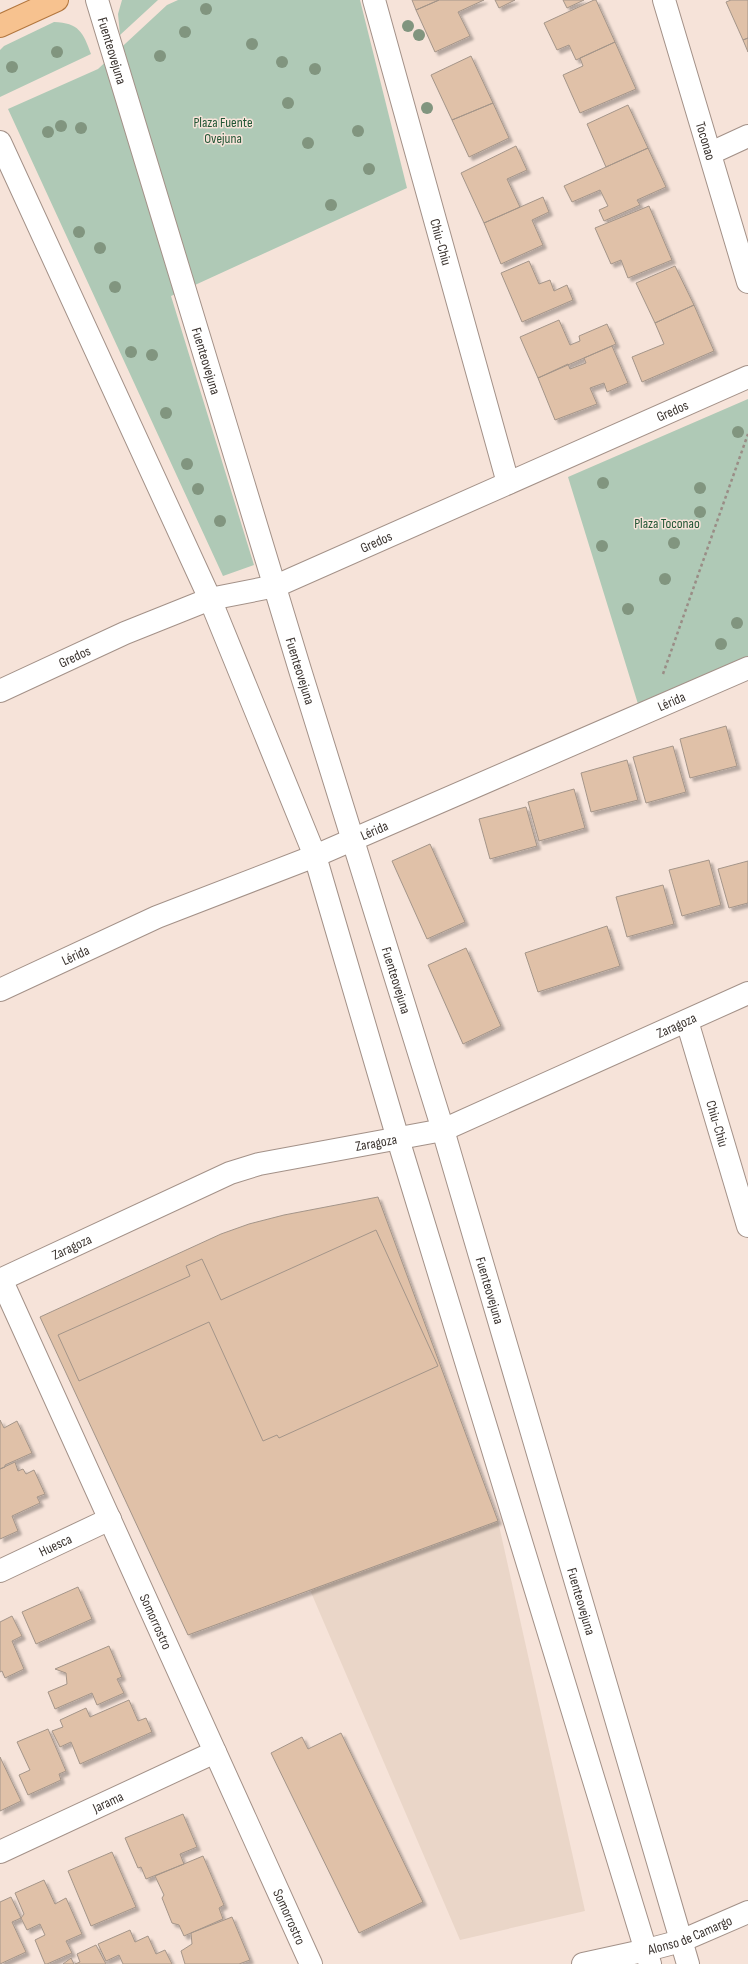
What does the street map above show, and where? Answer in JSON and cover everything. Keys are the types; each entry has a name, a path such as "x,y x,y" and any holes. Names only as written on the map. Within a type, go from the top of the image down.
{"main road":[{"path":"0,26 57,0"}],"street":[{"name":"Fuenteovejuna","path":"97,0 352,840 443,1130 688,1964"},
{"name":"Chiu-Chiu","path":"374,0 508,483"},
{"name":"Toconao","path":"664,0 711,153 748,282"},
{"path":"711,153 748,136"},
{"path":"0,142 210,599 315,856 398,1139 648,1957"},
{"name":"Gredos","path":"0,691 125,633 210,599 276,586 748,377"},
{"name":"Lérida","path":"0,990 157,918 315,856 748,668"},
{"name":"Zaragoza","path":"0,1280 230,1173 259,1164 443,1130 748,993"},
{"name":"Chiu-Chiu","path":"687,1021 748,1226"},
{"name":"Somorrostro","path":"0,1280 110,1519 311,1964"},
{"name":"Huesca","path":"0,1571 110,1519"},
{"name":"Jarama","path":"0,1852 215,1752"},
{"name":"Alonso de Camargo","path":"584,1964 648,1957 680,1941 748,1912"}],"path":[{"path":"650,710 748,434"}],"shaded area":[{"path":"498,1521 585,1911 460,1940 310,1590"}],"green space":[{"path":"122,0 158,0 120,35 118,14"},
{"name":"Plaza Fuente Ovejuna","path":"178,0 360,0 407,188 171,296 254,565 223,576 8,109 98,69 167,5"},
{"path":"54,22 69,24 79,30 91,54 0,97 0,50 4,46"},
{"name":"Plaza Toconao","path":"748,399 748,656 638,704 568,477"}],"building":[{"path":"412,0 439,0 416,10"},
{"path":"439,0 484,0 458,12 470,36 435,52 416,10"},
{"path":"495,0 515,0 499,8"},
{"path":"563,0 584,0 567,8"},
{"path":"596,0 615,42 576,60 569,45 557,50 544,23"},
{"path":"731,0 748,0 748,38 743,40 726,2"},
{"path":"748,38 748,52 743,40"},
{"path":"615,42 636,89 580,113 563,75 583,66 580,58"},
{"path":"471,56 493,103 452,120 431,75"},
{"path":"493,103 509,138 469,157 452,120"},
{"path":"628,105 648,148 606,167 587,124"},
{"path":"516,146 527,170 507,179 520,207 484,223 461,173"},
{"path":"648,148 666,187 637,200 640,205 604,221 599,210 608,206 600,190 572,202 564,186"},
{"path":"543,197 549,212 532,220 543,245 501,264 484,223"},
{"path":"649,206 672,260 628,278 621,260 611,264 595,228"},
{"path":"529,261 539,284 550,280 554,291 567,285 573,300 522,322 501,273"},
{"path":"675,266 694,305 655,323 636,283"},
{"path":"694,305 714,351 642,382 632,357 664,344 655,323"},
{"path":"559,320 570,345 580,341 579,336 607,324 616,344 538,378 520,337"},
{"path":"612,346 628,383 607,392 604,383 590,388 597,404 555,420 538,378 568,364 570,369 586,363 584,358"},
{"path":"726,726 737,766 690,778 680,739"},
{"path":"673,746 686,792 646,803 633,757"},
{"path":"627,760 638,800 591,812 581,773"},
{"path":"574,789 585,828 539,841 528,802"},
{"path":"526,807 537,846 490,859 479,819"},
{"path":"430,844 465,922 427,939 392,861"},
{"path":"709,860 721,905 682,916 669,870"},
{"path":"748,861 748,903 729,908 718,869"},
{"path":"663,885 674,924 627,937 616,897"},
{"path":"607,926 620,966 538,992 525,953"},
{"path":"466,948 501,1026 463,1044 428,965"},
{"path":"378,1197 498,1521 188,1635 40,1317 221,1234 249,1224 284,1215"},
{"path":"376,1230 438,1366 279,1438 277,1435 263,1441 209,1322 79,1381 58,1335 190,1276 186,1266 202,1259 221,1300"},
{"path":"0,1420 4,1428 17,1421 32,1453 5,1465 5,1467 0,1469"},
{"path":"15,1462 18,1471 23,1469 26,1474 34,1470 45,1494 37,1497 40,1503 12,1516 18,1531 0,1539 0,1469"},
{"path":"78,1587 92,1619 36,1644 22,1612"},
{"path":"12,1616 22,1636 12,1641 24,1669 5,1678 2,1671 0,1672 0,1622"},
{"path":"109,1646 122,1677 117,1679 124,1693 97,1705 92,1693 55,1709 48,1692 67,1684 66,1673 55,1669"},
{"path":"129,1700 138,1721 146,1718 152,1732 80,1764 71,1742 60,1747 52,1731 63,1727 60,1720 86,1708 90,1717"},
{"path":"48,1729 66,1771 59,1774 61,1780 28,1795 19,1775 30,1770 17,1742"},
{"path":"341,1733 423,1902 359,1933 271,1753 302,1737 308,1749"},
{"path":"0,1757 21,1801 0,1811"},
{"path":"183,1814 197,1847 180,1854 184,1864 146,1879 141,1867 138,1868 125,1838"},
{"path":"112,1852 136,1907 91,1926 68,1871"},
{"path":"203,1856 224,1905 219,1908 223,1919 184,1936 179,1925 172,1923 162,1898 164,1895 155,1876"},
{"path":"44,1880 55,1904 66,1898 82,1934 66,1941 72,1953 47,1964 45,1964 35,1940 45,1935 40,1924 27,1930 21,1918 24,1914 15,1893"},
{"path":"11,1897 21,1918 12,1922 26,1952 0,1964 0,1902"},
{"path":"232,1917 250,1960 239,1964 185,1964 181,1951 192,1944 191,1933"},
{"path":"130,1930 135,1942 148,1936 156,1954 165,1950 172,1964 123,1964 119,1955 106,1961 98,1944"},
{"path":"96,1945 106,1964 75,1964 80,1962 77,1954"},
{"path":"71,1958 74,1964 63,1964"}]}
